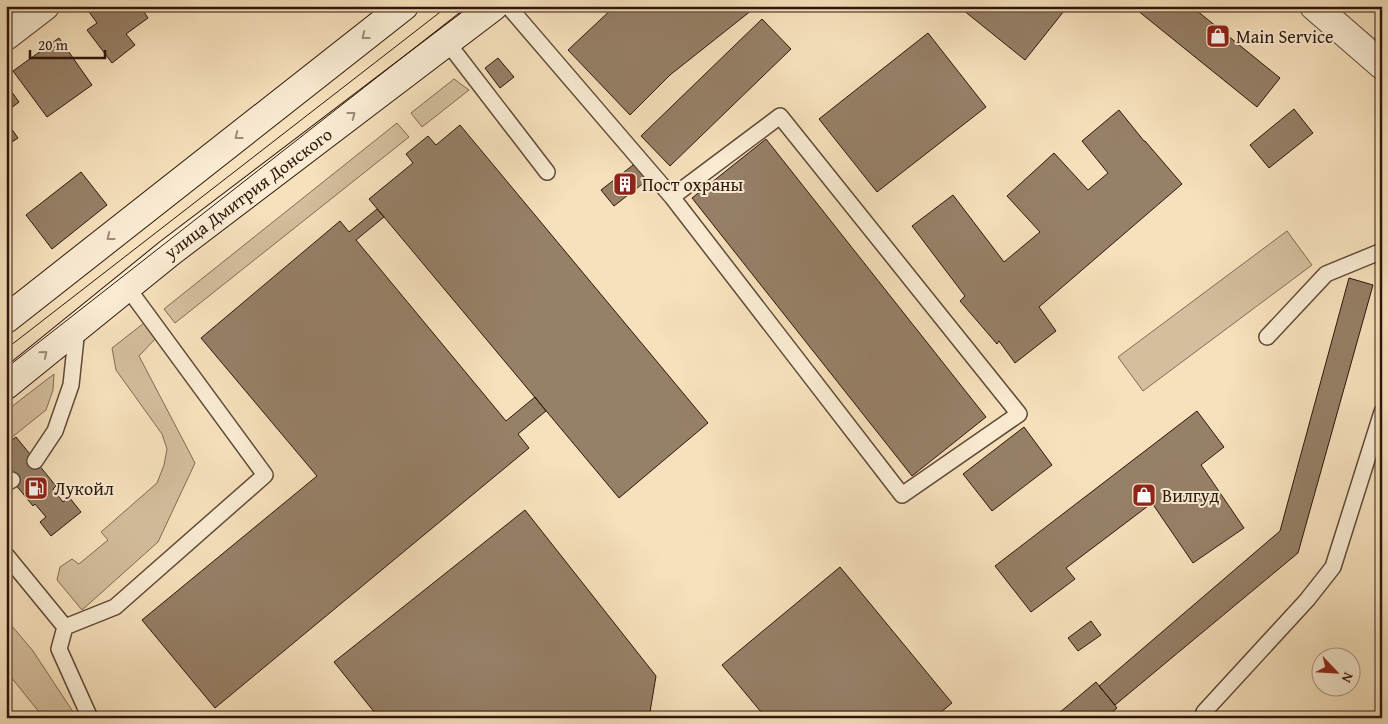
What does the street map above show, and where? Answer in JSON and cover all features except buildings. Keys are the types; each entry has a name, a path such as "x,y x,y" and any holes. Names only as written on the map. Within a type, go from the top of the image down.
{"street":[{"path":"6,36 45,6"},
{"path":"6,319 404,6"},
{"name":"улица Дмитрия Донского","path":"6,385 169,253 494,6"},
{"path":"1314,6 1382,65"}],"lane":[{"path":"508,6 672,197 902,495 1019,414 780,116 672,197"},
{"path":"447,42 547,172"},
{"path":"1267,337 1326,274 1382,251"},
{"path":"65,627 114,607 265,475 127,287"},
{"path":"35,461 55,431 72,385 77,328"},
{"path":"1204,718 1204,712 1307,600 1333,567 1382,412"},
{"path":"6,555 65,627"},
{"path":"65,627 59,649 90,718"}],"shaded area":[{"path":"454,79 469,90 422,127 411,113"},
{"path":"397,123 409,137 175,323 164,309"},
{"path":"1287,231 1312,265 1143,391 1118,357"},
{"path":"144,323 155,339 139,356 195,463 158,542 82,610 57,580 60,567 72,559 79,564 108,540 101,532 157,483 164,465 167,449 162,434 116,370 112,348"},
{"path":"54,374 53,390 46,410 6,442 6,411"},
{"path":"6,619 33,651 77,718 44,718 6,671"}],"tram line":[{"path":"6,349 448,6"},
{"path":"6,368 468,6"}],"place":[{"name":"Main Service","path":"1218,36"},
{"name":"Пост охраны","path":"625,184"},
{"name":"Лукойл","path":"36,488"},
{"name":"Вилгуд","path":"1144,495"}]}
